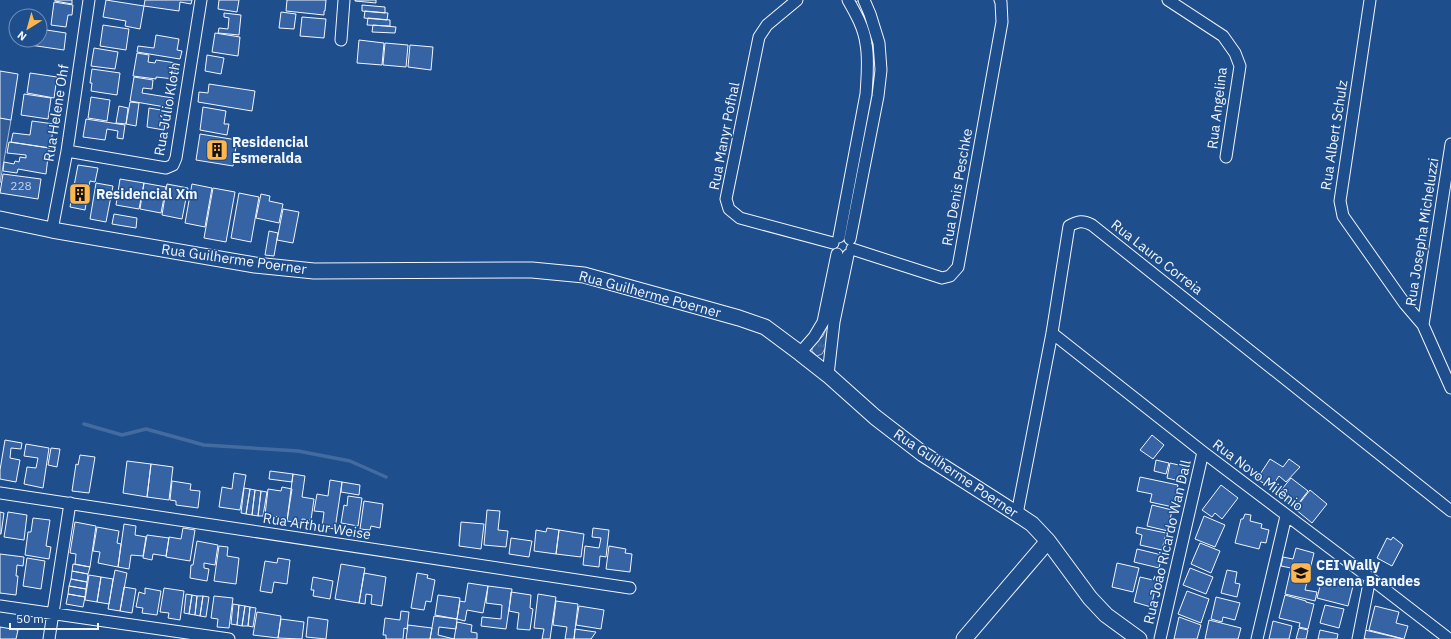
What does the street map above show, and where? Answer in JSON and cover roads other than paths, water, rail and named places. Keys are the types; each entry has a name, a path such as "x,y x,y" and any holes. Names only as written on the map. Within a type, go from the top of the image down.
{"street":[{"name":"Rua Helene Ohf","path":"52,230 66,151 89,0"},
{"name":"Rua Júlio Kloth","path":"66,151 166,168 172,165 176,158 201,0"},
{"path":"341,40 344,0"},
{"name":"Rua Manyr Pofhal","path":"797,0 767,25 759,37 726,199 729,208 740,218 843,246"},
{"path":"828,375 843,246 868,74 866,43 858,18 848,0"},
{"path":"800,353 814,337 823,322 843,246 878,96 881,70 879,43 864,0"},
{"name":"Rua Denis Peschke","path":"843,246 942,278 950,276 958,267 1002,22 1000,0"},
{"name":"Rua Angelina","path":"1168,0 1223,36 1236,53 1240,66 1226,157"},
{"name":"Rua Albert Schulz","path":"1370,0 1340,201 1343,216 1405,304 1422,325 1451,388"},
{"name":"Rua Josepha Micheluzzi","path":"1422,325 1451,144"},
{"name":"Rua Guilherme Poerner","path":"0,219 52,230 255,265 314,271 532,270 584,275 745,320 764,327 828,375 875,417 923,454 1032,524 1048,541 1090,598 1106,615 1138,639"},
{"name":"Rua Lauro Correia","path":"1017,514 1052,333 1069,226 1076,222 1084,221 1092,225 1110,239 1451,511"},
{"name":"Rua Novo Milênio","path":"1052,333 1286,516 1449,639"},
{"name":"Rua João Ricardo Wan Dall","path":"1160,639 1203,452"},
{"name":"Rua Arthur Weise","path":"0,493 630,588"},
{"path":"49,639 70,503"},
{"path":"1257,639 1286,516"},
{"path":"964,639 1048,541"},
{"path":"1358,639 1370,578"},
{"path":"0,606 229,639"}],"waterway":[{"path":"84,424 122,435 146,429 204,445 298,451 350,461 386,477"}],"place":[{"name":"Residencial Esmeralda","path":"217,150"},
{"name":"Residencial Xm","path":"80,194"},
{"name":"CEI Wally Serena Brandes","path":"1301,573"}]}
